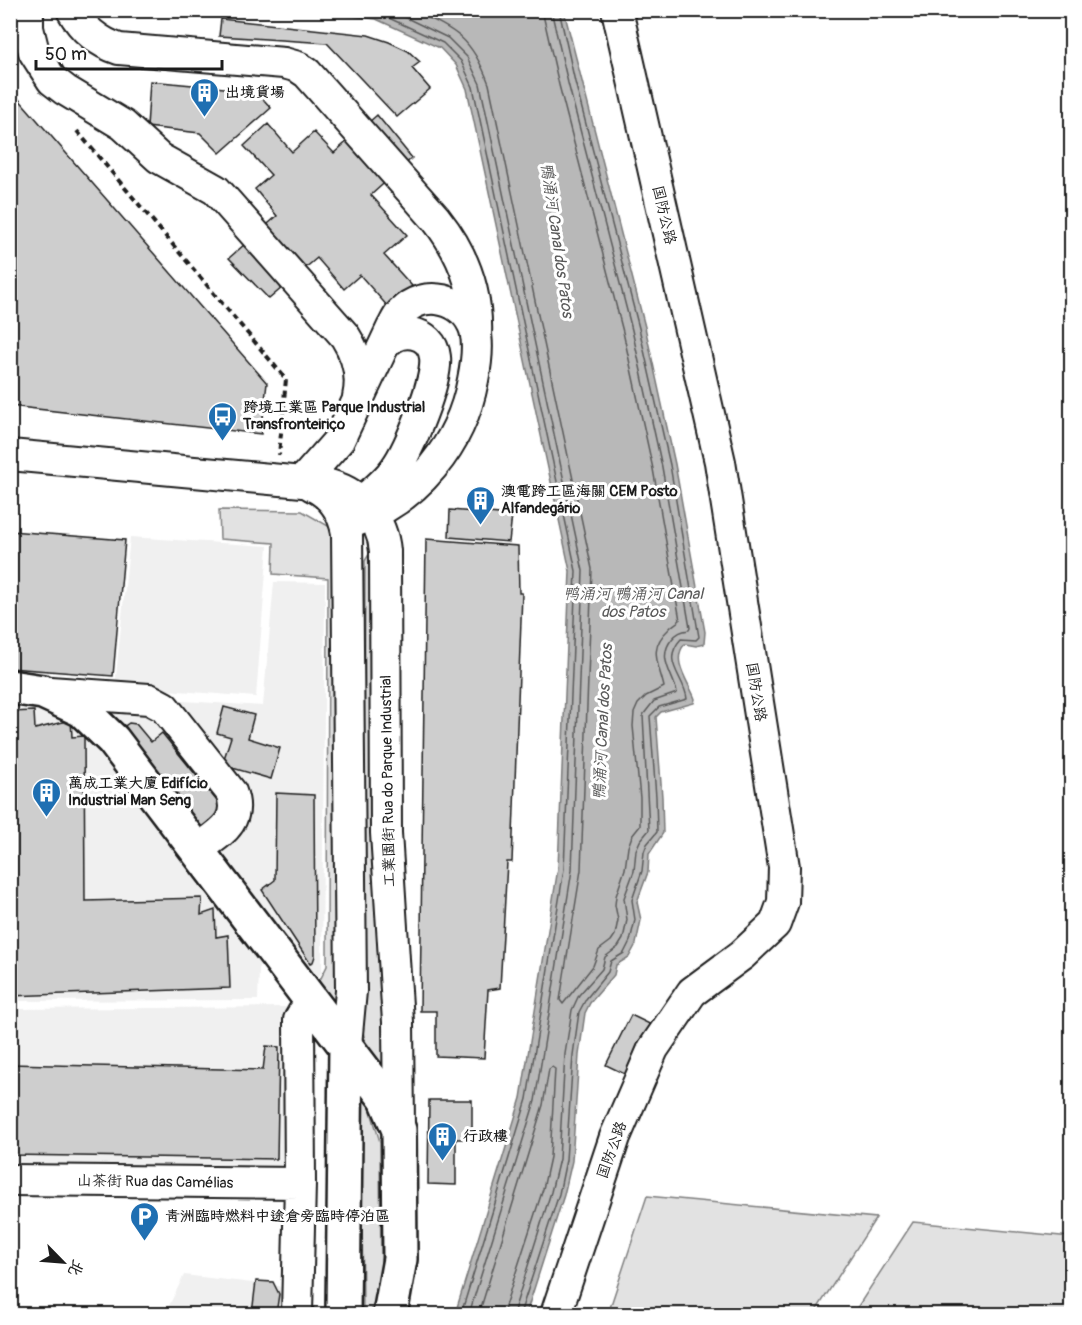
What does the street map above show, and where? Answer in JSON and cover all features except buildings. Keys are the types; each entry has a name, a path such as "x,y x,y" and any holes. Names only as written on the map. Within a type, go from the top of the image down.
{"main road":[{"path":"10,687 43,692 82,710 113,740 386,1098 399,1130 400,1259 390,1314"},
{"path":"343,1314 346,1045"}],"street":[{"path":"28,10 28,28 34,52 52,80 129,130 159,158 216,190 345,336 356,355 359,370 359,392 355,405"},
{"path":"72,10 86,31 98,40 119,49 287,63 298,67 307,73 436,219 451,240 463,263 474,297 476,357 471,392 463,417 452,440 419,482 399,498 360,514"},
{"name":"国防公路","path":"556,1314 615,1137 653,1049 692,993 742,955 775,924 783,902 784,867 720,462 616,10"},
{"path":"290,481 339,440 402,312 414,303 428,299 443,299 463,310 472,322 476,336"},
{"path":"346,1045 351,991 348,564 360,514 396,467 434,377 435,357 431,346 424,338 414,333 404,333 393,336 383,347"},
{"path":"10,455 331,485 345,491 360,514"},
{"name":"工業園街 Rua do Parque Industrial","path":"360,514 380,529 385,551 386,833 398,1022 399,1130"},
{"path":"43,692 149,699 164,707 231,792 234,801 233,818 228,826 197,850"},
{"path":"297,1314 300,1184 299,1020 303,1013 314,1004"},
{"name":"山茶街 Rua das Camélias","path":"10,1180 300,1184"}],"path":[{"path":"76,129 286,379 290,481"}],"shaded area":[{"path":"219,510 302,511 330,527 333,536 337,1016 307,983 319,982 327,966 328,578 273,574 274,543 220,539"},
{"path":"130,537 268,546 256,697 115,686"},
{"path":"372,549 384,1086 367,1048 363,1032 365,561"},
{"path":"274,582 325,583 322,969 320,975 314,977 106,710 104,696 263,706"},
{"name":"萬成工業大廈 Edifício Industrial Man Seng","path":"10,708 45,710 89,727 260,941 258,1000 11,1001"},
{"path":"285,1007 285,1177 11,1177 10,1009"},
{"path":"361,1094 366,1094 380,1142 381,1281 377,1314 363,1314"},
{"path":"647,1196 876,1218 814,1314 608,1314"},
{"path":"913,1222 1071,1237 1071,1314 853,1314"},
{"path":"184,1275 279,1286 284,1299 282,1314 165,1314"}],"water":[{"name":"鸭涌河 鴨涌河 Canal dos Patos","path":"311,11 564,11 645,327 675,464 705,632 704,644 696,646 685,644 679,657 682,671 695,699 694,703 661,712 656,717 663,833 649,854 648,872 637,902 641,920 636,944 629,957 616,965 614,975 590,1003 585,1013 579,1055 572,1161 564,1195 526,1314 455,1314 521,1098 558,868 570,571 467,89 456,65 440,48 376,19"}],"place":[{"name":"出境貨場","path":"204,118"},
{"name":"跨境工業區 Parque Industrial Transfronteiriço","path":"222,442"},
{"name":"澳電跨工區海關 CEM Posto Alfandegário","path":"480,526"},
{"name":"萬成工業大廈 Edifício Industrial Man Seng","path":"47,818"},
{"name":"行政樓","path":"442,1162"},
{"name":"青洲臨時燃料中途倉旁臨時停泊區","path":"144,1242"}],"water label":[{"name":"鴨涌河 Canal dos Patos","path":"557,240"},
{"name":"鴨涌河 Canal dos Patos","path":"603,722"}]}
